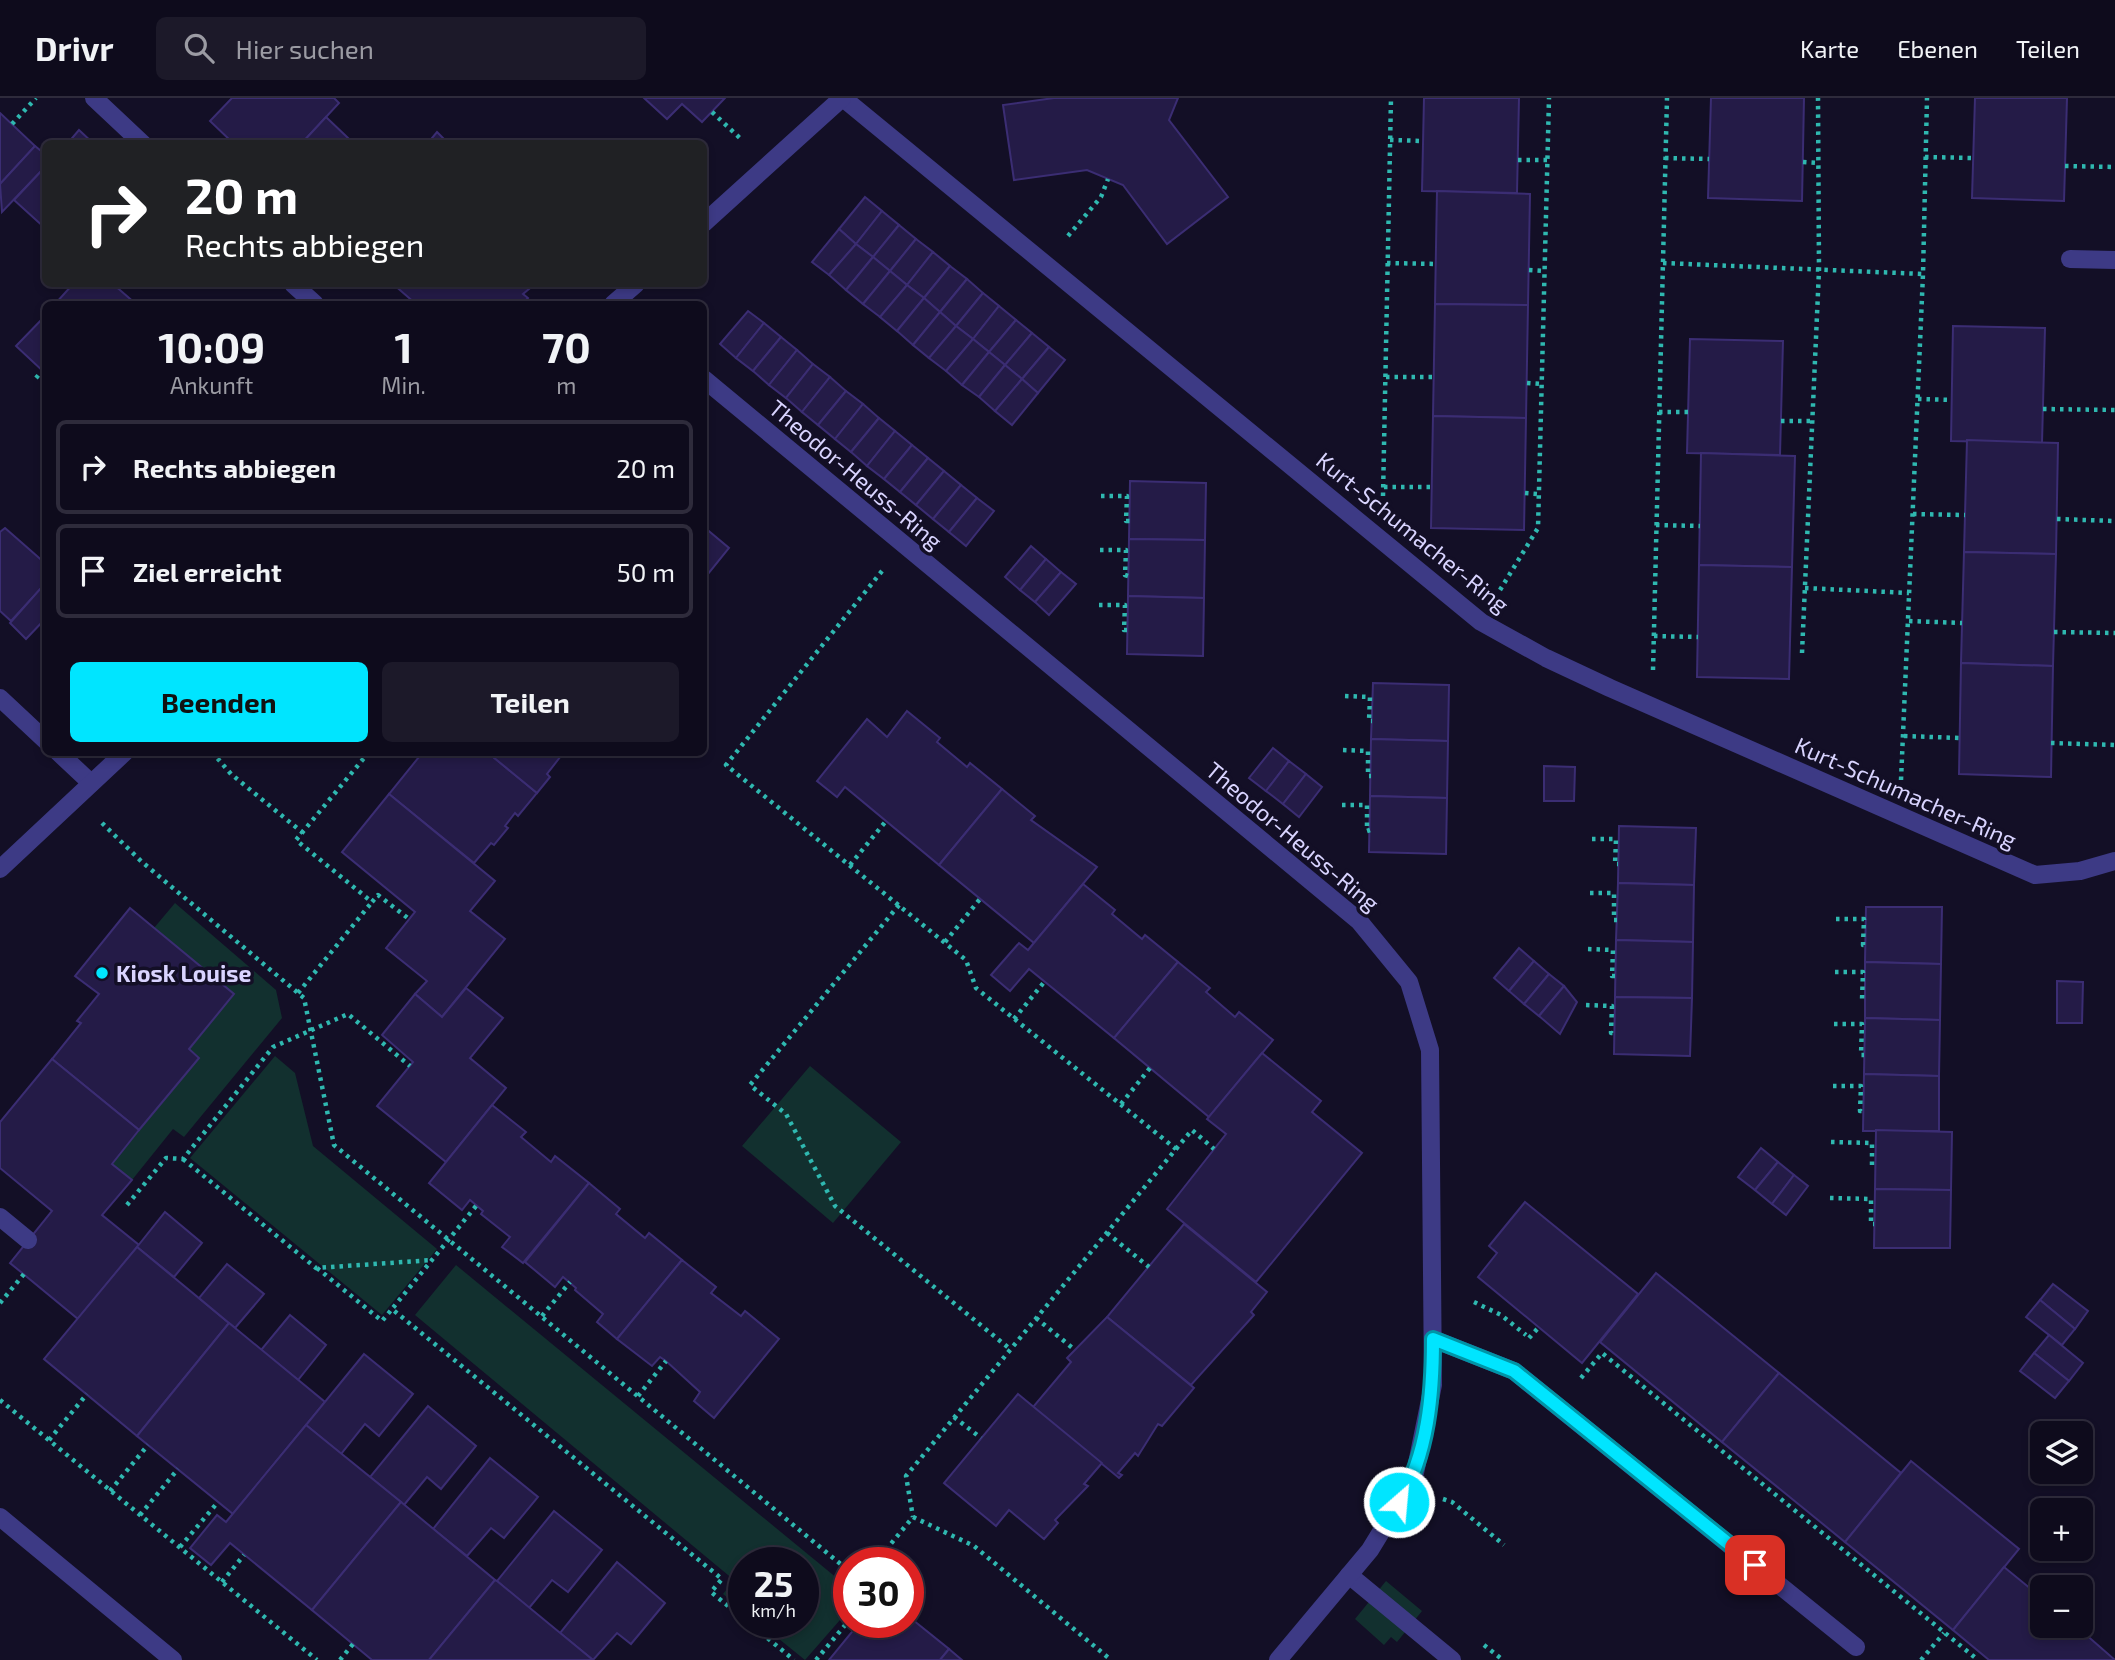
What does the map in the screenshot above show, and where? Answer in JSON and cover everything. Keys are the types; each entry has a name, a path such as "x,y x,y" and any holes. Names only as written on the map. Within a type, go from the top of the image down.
{"street":[{"path":"94,98 139,140"},
{"path":"707,220 842,98"},
{"name":"Kurt-Schumacher-Ring","path":"842,98 1481,622 1546,658 1640,701 2035,875 2080,871 2115,861"},
{"path":"2070,259 2115,260"},
{"path":"296,287 312,301"},
{"path":"616,301 633,287"},
{"name":"Theodor-Heuss-Ring","path":"707,381 1359,921 1409,982 1430,1050 1433,1385 1414,1478 1370,1550 1278,1660"},
{"path":"0,698 42,736"},
{"path":"62,756 91,783"},
{"path":"0,869 121,756"},
{"path":"0,1217 28,1240"},
{"path":"1433,1339 1514,1371 1856,1647"},
{"path":"0,1517 173,1660"},
{"path":"1349,1575 1452,1660"}],"path":[{"path":"12,124 36,98"},
{"path":"1372,533 1383,514 1391,98"},
{"path":"1481,622 1538,528 1549,98"},
{"path":"1640,701 1655,664 1667,98"},
{"path":"1802,653 1819,270 1818,98"},
{"path":"1899,815 1923,274 1927,98"},
{"path":"712,112 750,148"},
{"path":"1390,140 1423,141"},
{"path":"1926,157 1973,158"},
{"path":"1665,158 1709,159"},
{"path":"1518,160 1547,160"},
{"path":"1803,162 1817,163"},
{"path":"2065,166 2115,167"},
{"path":"1059,247 1101,197 1108,179"},
{"path":"1663,263 1923,274"},
{"path":"1387,264 1436,264"},
{"path":"1529,270 1544,271"},
{"path":"36,378 42,371"},
{"path":"1385,377 1434,377"},
{"path":"1527,383 1541,384"},
{"path":"1918,399 1952,400"},
{"path":"2043,409 2115,410"},
{"path":"1660,412 1688,412"},
{"path":"1780,421 1812,421"},
{"path":"1384,487 1432,487"},
{"path":"1525,493 1538,494"},
{"path":"1101,496 1127,496 1126,521 1130,521"},
{"path":"1913,514 1965,515"},
{"path":"2057,519 2115,521"},
{"path":"1657,524 1700,526"},
{"path":"904,545 726,765 945,942 966,960 976,988 1176,1149"},
{"path":"1100,550 1126,550 1125,575 1128,576"},
{"path":"1805,588 1909,593"},
{"path":"1099,605 1125,605 1124,630 1127,630"},
{"path":"1909,621 1962,623"},
{"path":"2054,632 2115,633"},
{"path":"1654,636 1698,637"},
{"path":"1345,696 1370,697 1369,721 1372,721"},
{"path":"1904,736 1960,738"},
{"path":"2051,743 2115,745"},
{"path":"1343,751 1368,751 1368,776 1371,776"},
{"path":"215,756 231,774 303,833"},
{"path":"366,756 296,840 372,902"},
{"path":"76,798 142,862 304,998 334,1145 833,1558"},
{"path":"1342,805 1367,805 1367,831 1370,830"},
{"path":"850,865 886,821"},
{"path":"1592,839 1616,839 1615,864 1618,864"},
{"path":"1590,893 1614,894 1616,920"},
{"path":"298,993 378,895 409,919"},
{"path":"945,942 980,899"},
{"path":"899,905 750,1085 786,1114 835,1206 1010,1349"},
{"path":"1836,919 1864,919 1863,945 1866,945"},
{"path":"1588,949 1613,950 1612,976 1615,976"},
{"path":"1835,972 1863,972 1862,1000 1865,999"},
{"path":"1014,1019 1045,981"},
{"path":"1586,1005 1612,1006 1611,1033 1614,1033"},
{"path":"183,1159 273,1046 348,1014 410,1066"},
{"path":"1834,1024 1862,1024 1861,1055 1864,1055"},
{"path":"1121,1104 1150,1068"},
{"path":"1833,1086 1861,1086 1860,1111 1863,1111"},
{"path":"888,1547 913,1517 906,1476 954,1417 1192,1130 1214,1149"},
{"path":"1832,1142 1872,1143 1872,1167 1875,1167"},
{"path":"127,1205 166,1158 183,1159 382,1321 477,1206"},
{"path":"1830,1198 1871,1199 1871,1224 1874,1224"},
{"path":"1107,1233 1149,1267"},
{"path":"316,1268 433,1260"},
{"path":"542,1317 570,1282"},
{"path":"1474,1302 1501,1315 1539,1347"},
{"path":"392,1308 722,1579 711,1592 728,1606"},
{"path":"1036,1318 1075,1350"},
{"path":"1530,1338 1539,1327"},
{"path":"1570,1371 1580,1380 1602,1353 1978,1660"},
{"path":"638,1396 666,1361"},
{"path":"1657,1398 1662,1392"},
{"path":"49,1440 86,1394"},
{"path":"0,1400 317,1660"},
{"path":"954,1417 981,1438"},
{"path":"110,1491 148,1445"},
{"path":"140,1515 178,1469"},
{"path":"1780,1499 1785,1493"},
{"path":"180,1547 218,1502"},
{"path":"1452,1502 1504,1545"},
{"path":"913,1517 974,1546 1111,1660"},
{"path":"222,1582 244,1555"},
{"path":"1908,1603 1913,1597"},
{"path":"1921,1660 1944,1633"},
{"path":"767,1638 794,1660"},
{"path":"816,1660 834,1638"},
{"path":"340,1660 353,1644"}],"green space":[{"path":"175,903 276,990 282,1018 184,1137 173,1129 132,1180 112,1164 199,1058 189,1049 234,994 154,928"},
{"path":"275,1056 295,1073 313,1146 437,1249 382,1315 190,1158"},
{"path":"810,1066 901,1142 833,1223 742,1146"},
{"path":"456,1265 799,1547 728,1547 728,1575 415,1315"},
{"path":"819,1563 833,1575 833,1628 805,1660 778,1638 819,1638"},
{"path":"1386,1581 1422,1611 1397,1642 1391,1637 1384,1645 1355,1619"}],"building":[{"path":"232,98 334,98 339,103 305,140 230,140 210,121"},
{"path":"644,98 725,98 702,122 682,104 667,119"},
{"path":"1054,98 1178,98 1169,120 1228,197 1167,244 1123,185 1087,170 1014,180 1003,105"},
{"path":"1424,98 1519,98 1517,193 1422,191"},
{"path":"1711,98 1804,98 1802,201 1708,198"},
{"path":"1975,98 2067,98 2064,201 1972,198"},
{"path":"0,113 35,146 0,184"},
{"path":"326,117 350,140 305,140"},
{"path":"79,130 90,140 70,140"},
{"path":"437,132 445,140 430,140"},
{"path":"35,146 42,152 42,170 2,212 0,184"},
{"path":"42,170 42,225 14,200"},
{"path":"1437,191 1530,194 1528,305 1435,304"},
{"path":"865,197 882,211 856,244 839,229"},
{"path":"882,211 899,225 873,257 856,244"},
{"path":"899,225 916,239 890,271 873,257"},
{"path":"839,229 856,244 829,275 812,262"},
{"path":"916,239 933,252 907,285 890,271"},
{"path":"856,244 873,257 846,290 829,275"},
{"path":"933,252 950,266 924,298 907,285"},
{"path":"873,257 890,271 863,304 846,290"},
{"path":"950,266 967,279 940,312 924,298"},
{"path":"890,271 907,285 880,317 863,304"},
{"path":"967,279 983,293 956,326 940,312"},
{"path":"907,285 924,298 897,331 880,317"},
{"path":"70,287 116,287 133,301 58,301"},
{"path":"396,287 531,287 523,294 528,298 525,301 413,301"},
{"path":"983,293 999,306 973,339 956,326"},
{"path":"924,298 940,312 913,345 897,331"},
{"path":"1435,304 1528,305 1526,418 1433,416"},
{"path":"999,306 1016,320 989,352 973,339"},
{"path":"748,311 764,323 736,358 720,344"},
{"path":"940,312 956,326 929,358 913,345"},
{"path":"42,319 42,370 16,346"},
{"path":"1016,320 1032,333 1005,365 989,352"},
{"path":"764,323 781,337 753,371 736,358"},
{"path":"956,326 973,339 946,371 929,358"},
{"path":"1953,326 2045,328 2042,443 1951,441"},
{"path":"1032,333 1049,347 1022,379 1005,365"},
{"path":"781,337 797,350 769,385 753,371"},
{"path":"973,339 989,352 962,385 946,371"},
{"path":"1690,339 1783,341 1780,455 1687,453"},
{"path":"1049,347 1065,360 1038,393 1022,379"},
{"path":"797,350 813,364 786,398 769,385"},
{"path":"989,352 1005,365 979,397 962,385"},
{"path":"813,364 830,377 802,412 786,398"},
{"path":"1005,365 1022,379 995,411 979,397"},
{"path":"830,377 846,391 818,425 802,412"},
{"path":"1022,379 1038,393 1012,425 995,411"},
{"path":"846,391 863,404 835,439 818,425"},
{"path":"863,404 879,418 851,452 835,439"},
{"path":"1433,416 1526,418 1524,530 1431,528"},
{"path":"879,418 895,431 867,466 851,452"},
{"path":"895,431 912,445 884,479 867,466"},
{"path":"1967,440 2058,443 2056,554 1964,552"},
{"path":"912,445 928,458 900,492 884,479"},
{"path":"1701,453 1795,456 1792,567 1699,565"},
{"path":"928,458 944,471 916,505 900,492"},
{"path":"944,471 961,485 933,519 916,505"},
{"path":"1130,481 1206,483 1205,540 1129,539"},
{"path":"961,485 977,498 949,532 933,519"},
{"path":"977,498 994,511 966,546 949,532"},
{"path":"5,528 42,560 42,587 11,621 0,611 0,532"},
{"path":"707,530 729,548 707,575"},
{"path":"1129,539 1205,540 1204,598 1128,596"},
{"path":"1031,546 1046,559 1020,590 1005,577"},
{"path":"1964,552 2056,554 2053,666 1961,663"},
{"path":"1046,559 1061,572 1035,602 1020,590"},
{"path":"1699,565 1792,567 1789,679 1697,677"},
{"path":"1061,572 1076,584 1049,615 1035,602"},
{"path":"42,589 42,622 26,639 10,623"},
{"path":"1128,596 1204,598 1203,656 1127,654"},
{"path":"1961,663 2053,666 2051,777 1959,774"},
{"path":"1373,683 1449,685 1448,741 1371,739"},
{"path":"907,711 940,738 937,742 967,767 970,763 1002,789 939,865 845,787 837,797 817,781 867,719 887,737"},
{"path":"1371,739 1448,741 1447,798 1370,796"},
{"path":"1273,748 1289,761 1266,791 1249,778"},
{"path":"420,756 492,756 537,793 518,816 515,813 505,826 508,828 474,863 389,794"},
{"path":"492,756 561,756 547,774 550,777 537,793"},
{"path":"1289,761 1306,774 1283,804 1266,791"},
{"path":"1544,766 1575,767 1574,801 1544,801"},
{"path":"1306,774 1322,787 1299,817 1283,804"},
{"path":"1002,789 1035,816 1031,820 1097,867 1034,943 939,865"},
{"path":"389,794 495,881 470,911 505,939 442,1017 415,994 427,981 386,948 415,912 342,852"},
{"path":"1370,796 1447,798 1446,854 1369,852"},
{"path":"1619,826 1696,828 1694,885 1618,883"},
{"path":"1618,883 1694,885 1693,942 1616,940"},
{"path":"1083,884 1115,910 1112,914 1142,939 1145,935 1178,962 1114,1038 1029,969 1010,991 991,975 1019,943 1028,950"},
{"path":"1866,907 1942,907 1941,964 1865,962"},
{"path":"130,908 234,994 189,1049 199,1058 139,1130 52,1059 81,1023 77,1021 99,994 75,976"},
{"path":"1616,940 1693,942 1692,998 1615,997"},
{"path":"1519,948 1534,961 1509,991 1494,978"},
{"path":"1534,961 1549,974 1524,1004 1509,991"},
{"path":"1178,962 1210,988 1206,992 1235,1017 1239,1012 1273,1040 1209,1117 1114,1038"},
{"path":"1865,962 1941,964 1940,1020 1865,1018"},
{"path":"1549,974 1564,986 1539,1016 1524,1004"},
{"path":"2057,981 2083,982 2082,1023 2057,1023"},
{"path":"1564,986 1577,1002 1560,1034 1539,1016"},
{"path":"466,988 503,1018 470,1058 506,1088 446,1162 377,1106 413,1062 382,1035 415,994 442,1017"},
{"path":"1615,997 1692,998 1690,1056 1614,1054"},
{"path":"1865,1018 1940,1020 1939,1076 1864,1074"},
{"path":"1262,1053 1321,1101 1312,1112 1362,1153 1256,1282 1167,1209 1226,1134 1207,1119"},
{"path":"52,1059 139,1130 112,1164 132,1180 102,1215 139,1245 78,1319 10,1263 52,1211 0,1168 0,1122"},
{"path":"1864,1074 1939,1076 1939,1131 1863,1131"},
{"path":"492,1105 526,1132 521,1137 551,1162 555,1156 589,1183 523,1263 502,1247 510,1237 481,1214 483,1211 470,1200 462,1210 429,1183"},
{"path":"1876,1130 1952,1132 1951,1190 1875,1189"},
{"path":"1761,1148 1778,1162 1755,1190 1738,1177"},
{"path":"1778,1162 1794,1175 1772,1204 1755,1190"},
{"path":"1794,1175 1808,1186 1786,1215 1772,1204"},
{"path":"589,1183 620,1209 616,1214 645,1238 649,1233 682,1260 617,1339 597,1322 603,1314 563,1277 555,1287 525,1262"},
{"path":"1875,1189 1951,1190 1950,1248 1874,1248"},
{"path":"1525,1202 1638,1294 1582,1363 1478,1277 1497,1253 1489,1246"},
{"path":"165,1212 202,1243 174,1277 137,1247"},
{"path":"1184,1224 1267,1292 1251,1312 1254,1315 1191,1385 1107,1317"},
{"path":"137,1247 229,1323 137,1436 44,1359"},
{"path":"682,1260 716,1287 711,1293 741,1316 745,1311 779,1339 714,1418 694,1401 700,1392 666,1361 660,1357 652,1366 617,1339"},
{"path":"227,1264 264,1294 235,1328 199,1298"},
{"path":"1656,1273 1779,1373 1722,1442 1600,1342"},
{"path":"2053,1284 2088,1311 2075,1329 2040,1300"},
{"path":"2040,1300 2075,1329 2062,1345 2026,1317"},
{"path":"290,1315 326,1345 298,1380 261,1350"},
{"path":"1107,1317 1194,1388 1162,1426 1158,1424 1138,1456 1135,1453 1118,1473 1122,1475 1119,1478 1033,1407 1071,1362 1067,1358"},
{"path":"229,1323 325,1402 233,1514 137,1436"},
{"path":"2049,1335 2083,1363 2069,1381 2034,1353"},
{"path":"2034,1353 2069,1381 2055,1398 2020,1371"},
{"path":"364,1354 413,1394 379,1436 365,1424 341,1454 306,1425"},
{"path":"1779,1373 1901,1473 1845,1542 1722,1442"},
{"path":"1018,1394 1102,1463 1084,1484 1088,1486 1055,1520 1058,1523 1044,1539 1009,1510 996,1526 944,1483"},
{"path":"428,1406 476,1446 441,1489 427,1477 404,1505 370,1477"},
{"path":"306,1425 401,1502 312,1610 230,1543 211,1565 190,1548 217,1515 226,1522"},
{"path":"490,1458 538,1497 504,1538 491,1528 467,1556 433,1529"},
{"path":"1911,1461 2019,1549 1953,1630 1845,1542"},
{"path":"401,1502 495,1580 429,1660 372,1660 312,1610"},
{"path":"554,1511 602,1550 568,1592 552,1580 529,1608 497,1581"},
{"path":"617,1562 665,1603 631,1644 617,1633 593,1660 560,1633"},
{"path":"2004,1567 2030,1588 2030,1638 2090,1638 2115,1660 1989,1660 1953,1630"},
{"path":"495,1580 497,1581 593,1660 429,1660"},
{"path":"924,1629 949,1649 940,1660 829,1660 847,1638 924,1638"},
{"path":"949,1649 962,1660 940,1660"}],"place":[{"name":"Kiosk Louise","path":"102,973"}],"route":[{"path":"1399,1502 1414,1478 1433,1385 1433,1339 1514,1371 1755,1565"}]}
